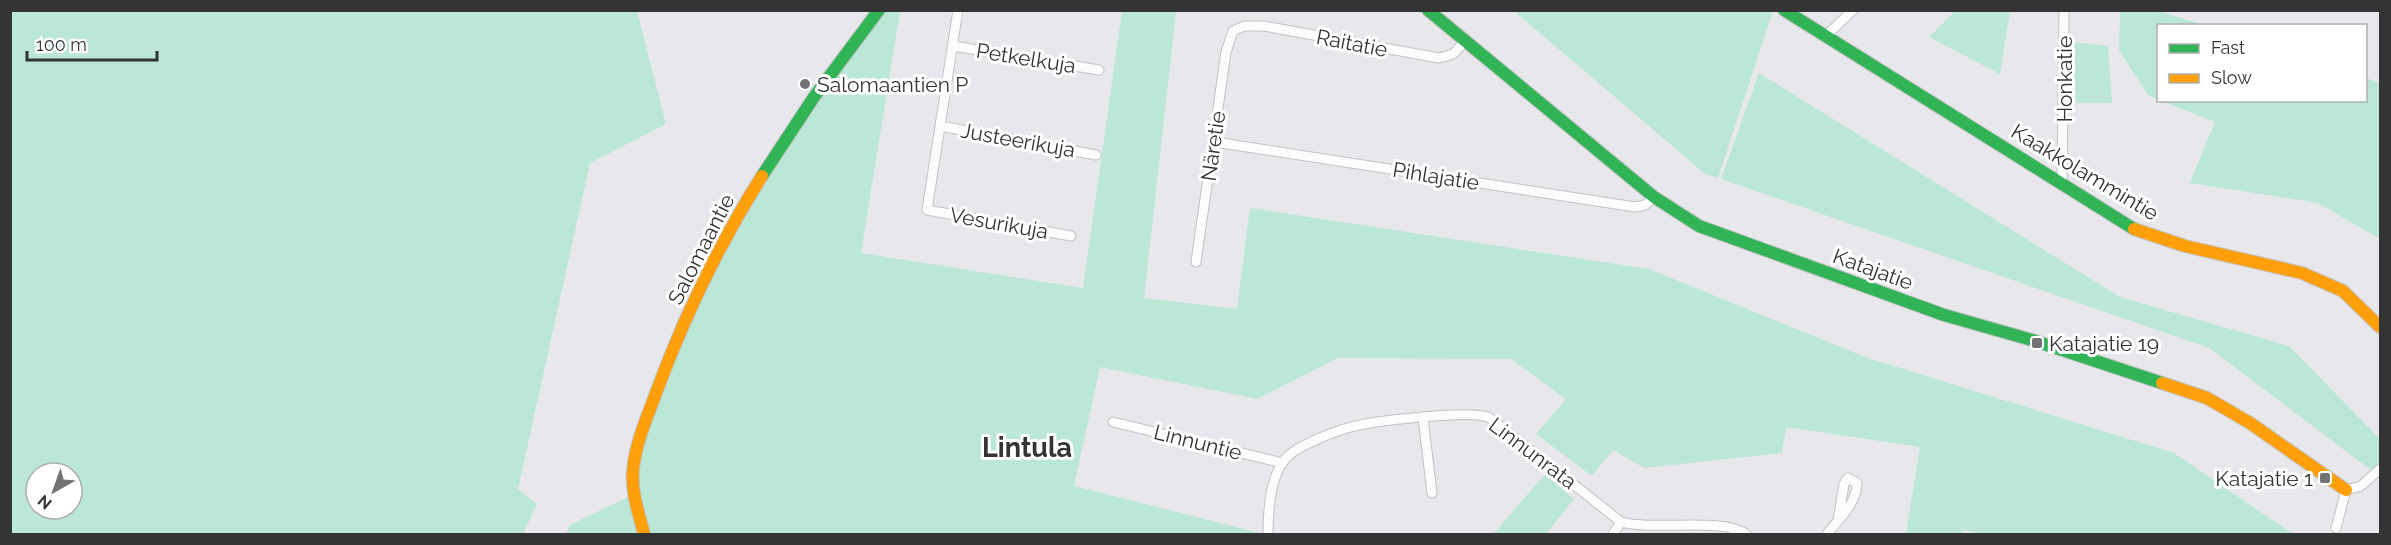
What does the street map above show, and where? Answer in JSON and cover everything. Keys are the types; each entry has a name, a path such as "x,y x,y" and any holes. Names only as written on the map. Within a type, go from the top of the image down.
{"street":[{"name":"Salomaantie","path":"645,534 634,494 633,472 640,436 668,360 696,297 759,179 843,56 879,10"},
{"path":"940,126 958,10"},
{"name":"Katajatie","path":"1428,10 1654,197 1699,226 1893,297 2207,398 2250,423 2346,490"},
{"name":"Kaakkolammintie","path":"1784,10 2136,230 2185,246 2302,273 2343,291 2380,327"},
{"path":"1827,35 1853,10"},
{"name":"Honkatie","path":"2062,184 2064,10"},
{"name":"Raitatie","path":"1233,31 1244,26 1264,26 1439,58 1453,54 1466,40"},
{"name":"Näretie","path":"1196,262 1215,142 1226,52 1233,31"},
{"name":"Petkelkuja","path":"953,45 1099,70"},
{"name":"Justeerikuja","path":"940,126 1096,154"},
{"name":"Vesurikuja","path":"940,126 927,210 1071,236"},
{"name":"Pihlajatie","path":"1215,142 1635,207 1645,205 1654,197"},
{"name":"Linnunrata","path":"1282,463 1299,449 1350,427 1423,418 1478,415 1489,417 1621,522 1638,527 1719,527 1746,534"},
{"path":"1423,418 1432,493"},
{"name":"Linnuntie","path":"1113,422 1282,463"},
{"path":"1268,534 1274,483 1282,463"},
{"path":"2336,528 2346,490 2361,486 2380,469"},
{"path":"1827,534 1838,521"},
{"path":"1613,534 1621,522"}],"green space":[{"path":"879,10 900,11 861,253 1083,288 1122,11 1176,11 1144,298 1237,309 1250,208 1649,269 1865,357 2174,453 2293,534 1984,534 1965,530 1960,534 1906,534 1920,447 1786,427 1782,453 1644,468 1613,450 1592,476 1536,434 1566,399 1511,359 1338,358 1257,399 1100,367 1074,486 1264,534 566,534 570,525 634,494 640,436 668,360 759,179"},
{"path":"1956,10 2010,11 2000,74 1929,37"},
{"path":"11,11 637,11 666,124 590,163 518,489 537,504 523,534 11,534"},
{"path":"1514,11 1773,11 1718,178 1704,173"},
{"path":"2120,11 2157,11 2201,24 2157,24 2157,100 2148,95 2119,50"},
{"path":"2072,42 2108,46 2112,103 2076,103"},
{"path":"1759,73 2120,297 2289,346 2380,439 2380,462 2372,471 2209,348 1721,179"},
{"path":"2367,78 2380,83 2380,239 2318,203 2190,183 2215,122 2164,102 2367,102"},
{"path":"1545,474 1574,499 1546,534 1487,534 1494,533"}],"traffic: fast":[{"path":"762,176 814,97 879,10"},
{"path":"1428,10 1654,197 1699,226 1944,315 2032,340 2162,383"},
{"path":"1784,10 2134,229"}],"traffic: slow":[{"path":"644,534 633,487 634,461 642,431 678,337 703,282 762,176"},
{"path":"2134,229 2185,246 2302,273 2343,291 2380,327"},
{"path":"2162,383 2207,398 2250,423 2346,490"}],"place":[{"name":"Salomaantien P","path":"805,84"},
{"name":"Katajatie 19","path":"2037,343"},
{"name":"Katajatie 1","path":"2325,478"}],"district":[{"name":"Lintula","path":"1027,447"}]}
